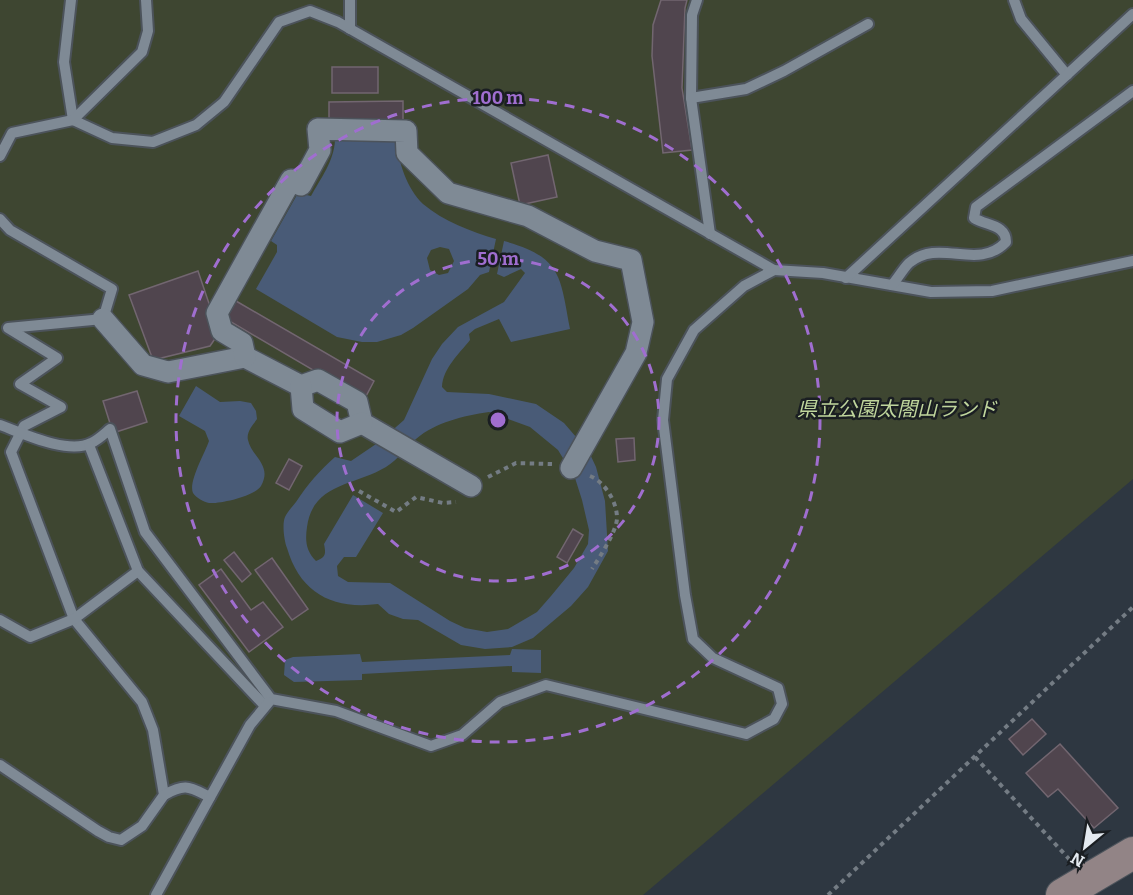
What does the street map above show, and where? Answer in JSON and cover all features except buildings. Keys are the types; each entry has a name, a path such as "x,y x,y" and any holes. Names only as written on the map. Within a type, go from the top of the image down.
{"street":[{"path":"245,357 242,343 222,331 217,313 291,180 300,185 320,150 318,129 406,131 407,153 448,193 528,216 595,251 631,260 643,322 636,352 571,468"},
{"path":"103,319 143,365 168,372 245,357 301,386 318,380 357,402 362,423 471,486"},
{"path":"301,386 303,409 340,432 362,423"},
{"path":"1075,888 1133,853"}],"lane":[{"path":"70,0 64,62 73,120"},
{"path":"0,156 12,133 73,120 142,52 148,31 146,0"},
{"path":"350,0 350,29"},
{"path":"697,0 692,15 691,98 710,234"},
{"path":"1014,0 1021,19 1067,75"},
{"path":"73,120 112,138 153,142 196,125 224,102 279,22 310,11 350,29 774,270 823,273 931,292 992,291 1133,261"},
{"path":"846,278 1133,14"},
{"path":"691,98 746,89 784,71 868,24"},
{"path":"892,285 908,264 929,252 988,255 999,249 1006,242 1006,235 1000,228 974,218 976,207 1133,91"},
{"path":"0,219 10,230 112,289 103,319 8,328 57,358 20,384 62,407 24,426 11,452 0,457"},
{"path":"89,445 138,571 268,703 336,711 431,746 462,735 500,702 546,685 746,734 774,719 782,704 778,688 713,658 693,639 685,596 663,420 666,379 694,330 744,286 774,270"},
{"path":"0,425 38,440 63,446 89,445 110,429 145,532 268,703"},
{"path":"11,452 74,618 142,702 153,730 164,795"},
{"path":"0,620 30,637 74,618 138,571"},
{"path":"156,895 249,726 268,703"},
{"path":"0,765 98,831 121,840 142,826 164,795 178,787 190,788 210,797"}],"path":[{"path":"359,491 396,512 416,497 443,503 458,501 471,486 516,463 544,462 571,468 596,478 610,494 618,519 607,546 592,569"},
{"path":"828,895 1133,607"},
{"path":"975,757 1075,888"}],"green space":[{"name":"県立公園太閤山ランド","path":"0,0 1133,0 1133,479 643,895 0,895"}],"water":[{"path":"396,139 404,174 412,191 423,204 439,216 496,239 489,272 480,275 468,289 413,328 401,335 377,342 362,342 337,337 256,289 277,252 277,245 271,241 298,193 311,196 330,162 335,140","holes":["440,247 449,249 454,261 448,273 439,275 430,270 427,258 431,250"]},
{"path":"504,241 523,247 548,262 560,282 570,329 511,342 499,319 475,329 469,334 470,340 448,367 442,387 447,392 489,394 536,404 564,423 589,452 596,467 605,501 608,551 588,587 571,606 533,638 512,647 485,649 461,645 418,620 403,619 389,614 378,604 347,604 320,595 300,577 293,564 285,541 284,520 305,489 335,457 351,461 379,442 404,420 432,359 442,344 458,327 504,302 525,273 521,269 504,277 497,274","holes":["489,412 530,427 558,450 575,478 589,530 588,544 574,568 537,612 508,629 487,632 465,628 390,583 348,582 338,576 337,566 344,557 356,557 383,513 353,495 324,544 325,553 322,558 316,561 308,550 307,527 317,502 337,488 386,467 416,439 432,428 460,418"]},
{"path":"196,386 220,402 251,403 256,411 257,419 249,431 248,440 263,466 264,479 261,486 252,493 229,501 209,503 196,497 193,493 195,475 209,441 205,431 179,416"},
{"path":"512,649 541,650 541,673 512,672 512,666 362,674 362,680 294,682 284,675 285,660 293,657 360,654 362,662 510,655"}]}
